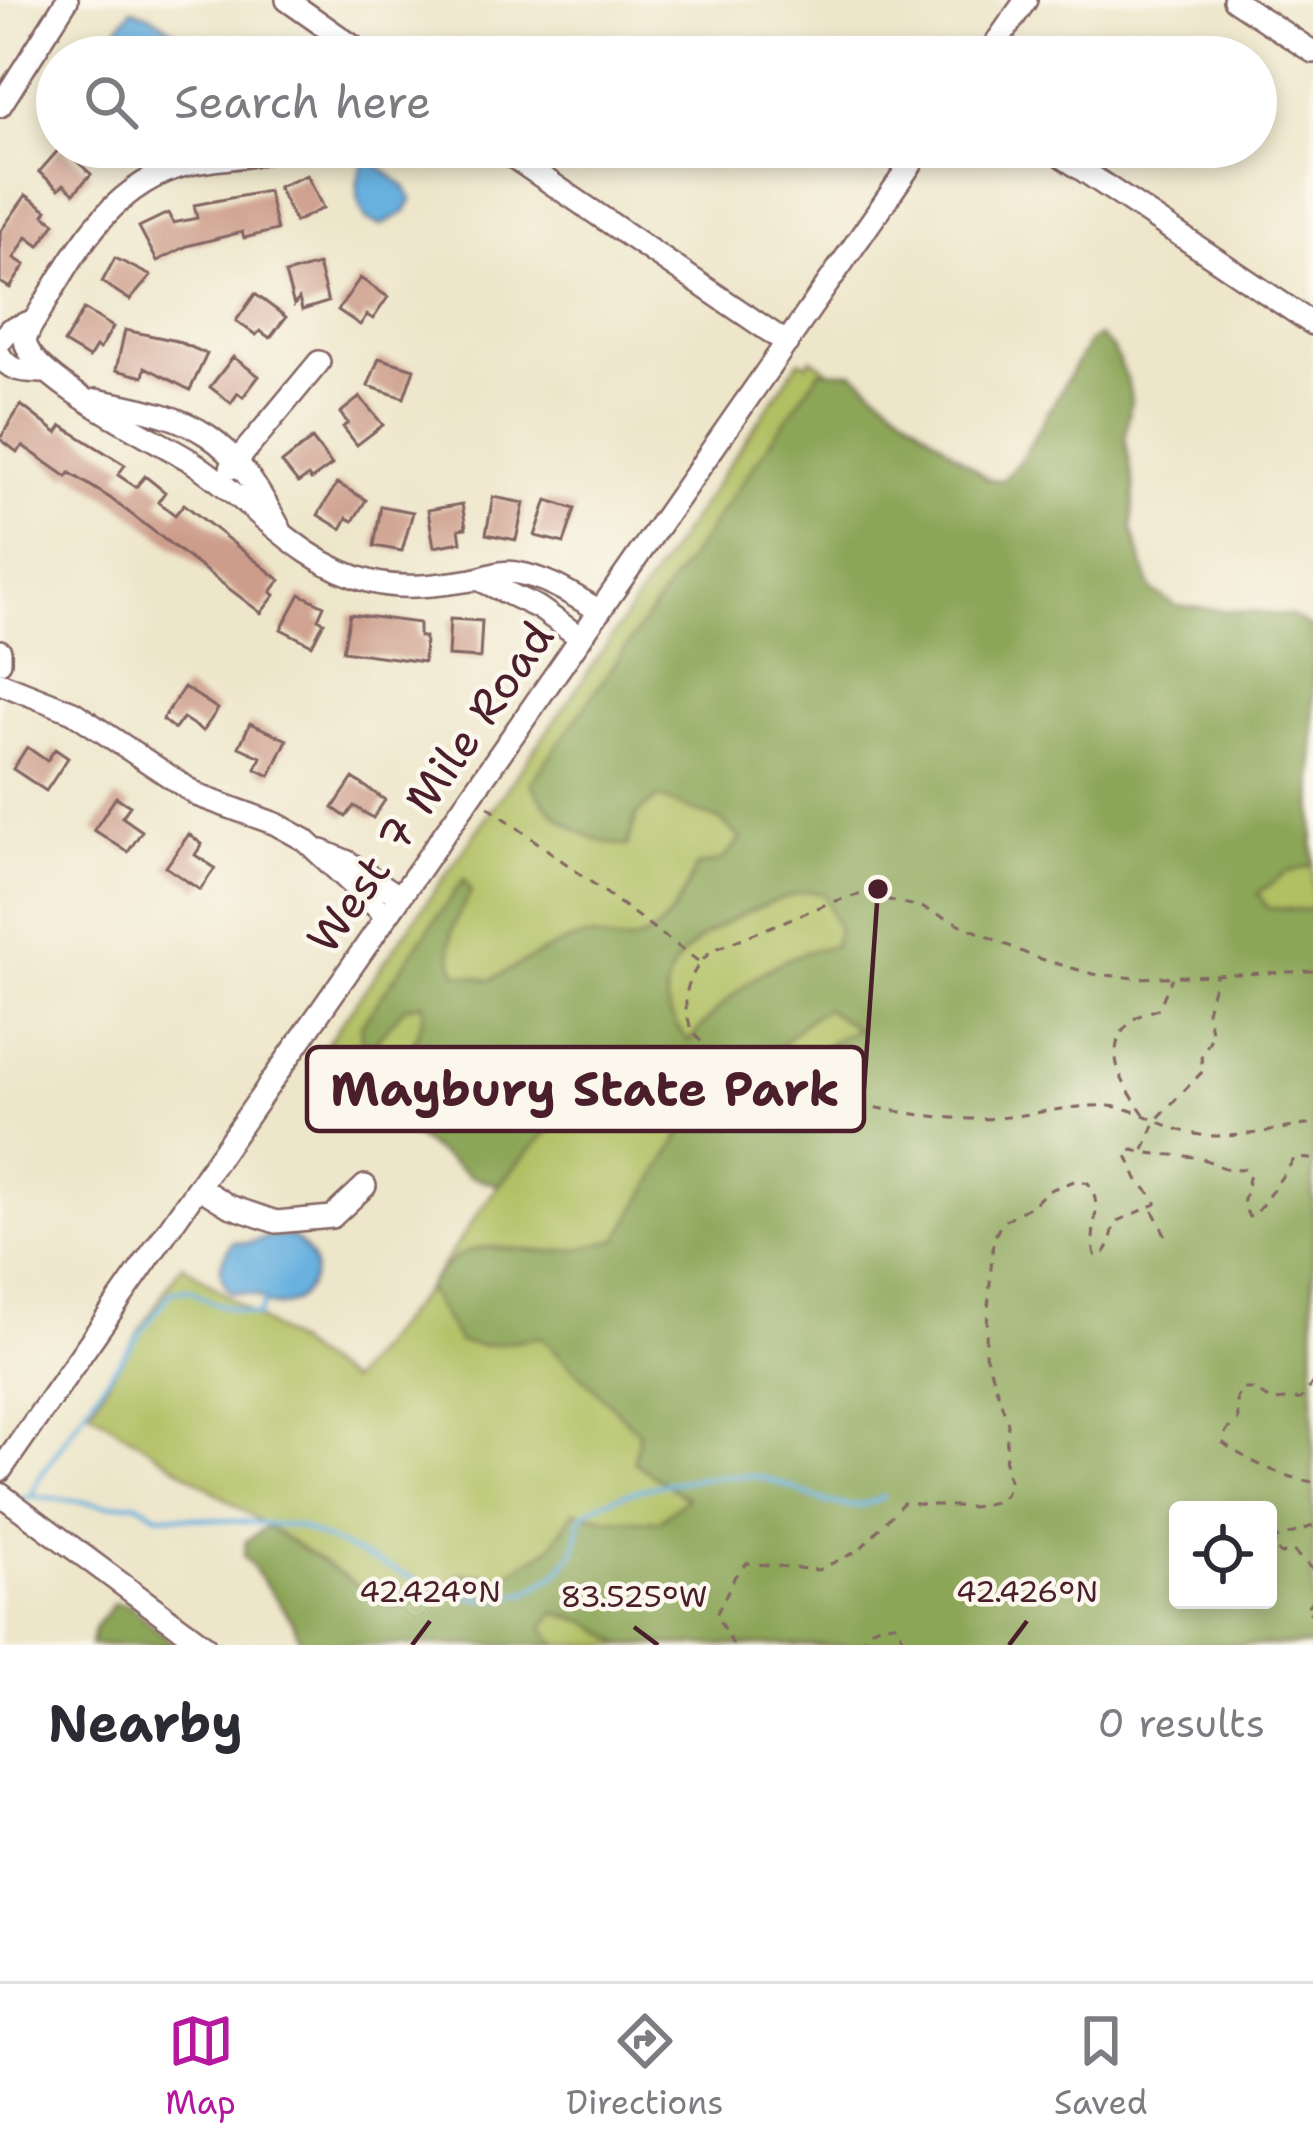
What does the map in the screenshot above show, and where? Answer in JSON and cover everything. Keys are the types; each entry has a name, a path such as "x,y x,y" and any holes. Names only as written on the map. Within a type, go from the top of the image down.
{"street":[{"path":"44,36 67,0"},
{"path":"287,0 324,36"},
{"path":"1001,36 1026,0"},
{"path":"1234,0 1313,52"},
{"path":"0,106 36,49"},
{"path":"177,168 158,173 121,196 94,226 25,340 26,350 44,372 219,482 283,535 347,574 376,584 420,586 516,572 553,584 600,611"},
{"path":"529,168 787,343"},
{"name":"West 7 Mile Road","path":"0,1471 908,168"},
{"path":"1079,168 1313,324"},
{"path":"0,342 9,330 35,320"},
{"path":"0,355 16,370 44,372"},
{"path":"219,482 319,362"},
{"path":"89,399 159,412 185,421 223,445 258,488 283,535"},
{"path":"478,579 539,608 581,638"},
{"path":"0,651 0,662"},
{"path":"0,683 73,712 188,790 276,824 348,862 400,897"},
{"path":"316,849 386,916"},
{"path":"198,1187 229,1206 276,1222 332,1216 365,1186"},
{"path":"0,1494 204,1645"}],"path":[{"path":"472,795 699,962"},
{"path":"1313,971 1110,977 1034,957 921,907 862,894 738,937 699,962 688,982 686,1004 690,1029 711,1053 829,1100 966,1119 1112,1106 1202,1135 1313,1124"},
{"path":"1143,1154 1156,1120 1203,1072 1201,1057 1212,1036 1207,1011 1216,975"},
{"path":"1145,1115 1119,1079 1114,1058 1127,1026 1137,1016 1159,1008 1173,976"},
{"path":"733,1645 716,1616 735,1576 747,1564 818,1570 858,1551 903,1503 974,1507 1005,1495 1010,1483 1005,1467 1008,1423 985,1354 993,1240 1002,1222 1013,1219 1047,1191 1068,1182 1088,1183 1098,1204 1092,1250 1096,1257 1104,1255 1110,1245 1116,1222 1152,1209 1156,1199 1126,1160 1133,1150 1204,1159 1229,1172 1245,1168 1250,1174 1243,1204 1250,1217 1295,1158 1313,1159"},
{"path":"1152,1209 1169,1242"},
{"path":"1313,1382 1301,1399 1272,1401 1252,1389 1242,1389 1237,1398 1238,1420 1222,1442 1241,1456 1293,1479 1313,1482"},
{"path":"1313,1526 1276,1539 1273,1548 1282,1554 1292,1550 1313,1570"},
{"path":"1313,1599 1305,1610 1313,1614"},
{"path":"862,1645 871,1629 886,1623 899,1625 904,1645"}],"green space":[{"path":"1099,336 1112,348 1127,378 1131,400 1125,437 1134,487 1132,529 1151,590 1176,606 1292,616 1313,629 1313,865 1285,873 1258,893 1267,908 1313,907 1313,1645 624,1645 588,1622 555,1613 543,1627 557,1645 302,1645 293,1622 244,1556 246,1541 267,1526 389,1606 422,1603 462,1574 505,1576 551,1547 574,1511 610,1519 659,1521 687,1498 634,1462 639,1432 541,1337 481,1346 459,1342 426,1289 443,1268 476,1249 572,1250 618,1239 690,1119 663,1087 629,1078 568,1108 499,1185 471,1177 399,1125 424,1003 405,1007 374,1043 361,1042 361,1025 464,879 471,893 452,932 453,961 457,973 490,980 572,940 590,937 622,942 649,935 669,916 697,866 722,860 741,839 722,821 658,797 637,814 627,846 612,844 559,818 531,783 820,371 853,372 987,479 1003,480 1021,459 1088,343","holes":["808,891 824,894 838,930 834,946 771,967 719,1008 689,1041 670,1012 667,986 677,962 723,924 753,910","826,1009 857,1029 833,1041 815,1062 776,1085 750,1076 801,1026"]},
{"path":"811,358 1313,713 1313,1645 449,1645 90,1410 182,1264 349,1382 426,1289 498,1185 401,1120 399,1125 356,1098 316,1059 567,703 800,360 807,364"},
{"path":"114,1603 130,1606 175,1645 90,1645 95,1627"}],"water":[{"path":"132,9 181,36 111,36"},
{"path":"363,168 381,168 405,187 412,200 406,212 381,225 367,220 358,197"},
{"path":"292,1237 313,1263 307,1289 283,1305 230,1292 221,1272 233,1242"}],"building":[{"path":"43,168 84,168 91,174 74,193 64,184 59,189 39,172"},
{"path":"307,175 323,208 295,222 278,187"},
{"path":"268,191 277,230 244,238 242,232 187,246 157,261 139,227 168,213 173,223 197,218 194,205"},
{"path":"26,195 47,210 44,215 55,223 39,246 27,237 14,258 25,265 10,288 0,282 0,232"},
{"path":"115,258 151,276 130,300 102,282"},
{"path":"318,265 328,302 302,310 299,299 294,305 285,274"},
{"path":"360,278 388,297 373,319 367,315 360,325 338,310"},
{"path":"255,294 286,317 270,338 236,321"},
{"path":"84,309 113,327 89,358 64,343"},
{"path":"125,330 177,341 207,354 190,390 145,367 143,377 116,370"},
{"path":"233,357 259,376 243,397 238,393 231,403 210,387"},
{"path":"379,358 414,369 404,398 368,386"},
{"path":"360,397 383,425 357,445 343,427 348,423 340,413"},
{"path":"21,405 57,433 62,426 125,465 118,475 136,487 145,476 165,492 158,502 175,515 184,504 280,580 261,613 110,498 70,473 67,477 23,446 17,452 0,439"},
{"path":"312,439 332,465 298,483 282,463"},
{"path":"337,483 366,500 353,521 347,518 341,529 318,515"},
{"path":"493,497 524,503 516,540 486,534"},
{"path":"547,500 575,509 564,543 535,536"},
{"path":"462,504 466,528 459,529 461,542 434,547 428,510"},
{"path":"381,506 413,512 402,551 374,546"},
{"path":"300,594 324,606 318,619 324,622 312,645 281,629"},
{"path":"350,614 419,623 419,637 425,637 424,662 343,651"},
{"path":"450,619 482,621 480,658 448,656"},
{"path":"184,687 218,709 203,731 183,718 175,729 162,720"},
{"path":"250,723 287,740 270,776 256,769 261,757 239,747"},
{"path":"27,747 47,761 55,749 68,758 46,791 13,769"},
{"path":"353,778 385,800 373,818 354,806 346,817 333,808"},
{"path":"116,797 130,806 122,817 142,831 128,852 94,830"},
{"path":"189,834 202,844 195,855 215,868 200,890 166,867"}],"waterway":[{"path":"32,1496 97,1392 171,1292 189,1289 211,1302 258,1316 264,1302"},
{"path":"18,1500 32,1496 109,1505 137,1503 157,1515 297,1526 428,1585 460,1596 492,1599 528,1592 557,1574 575,1550 581,1517 593,1507 637,1490 742,1476 775,1481 836,1504 867,1504 883,1497"}],"place":[{"name":"Maybury State Park","path":"878,889"}]}
